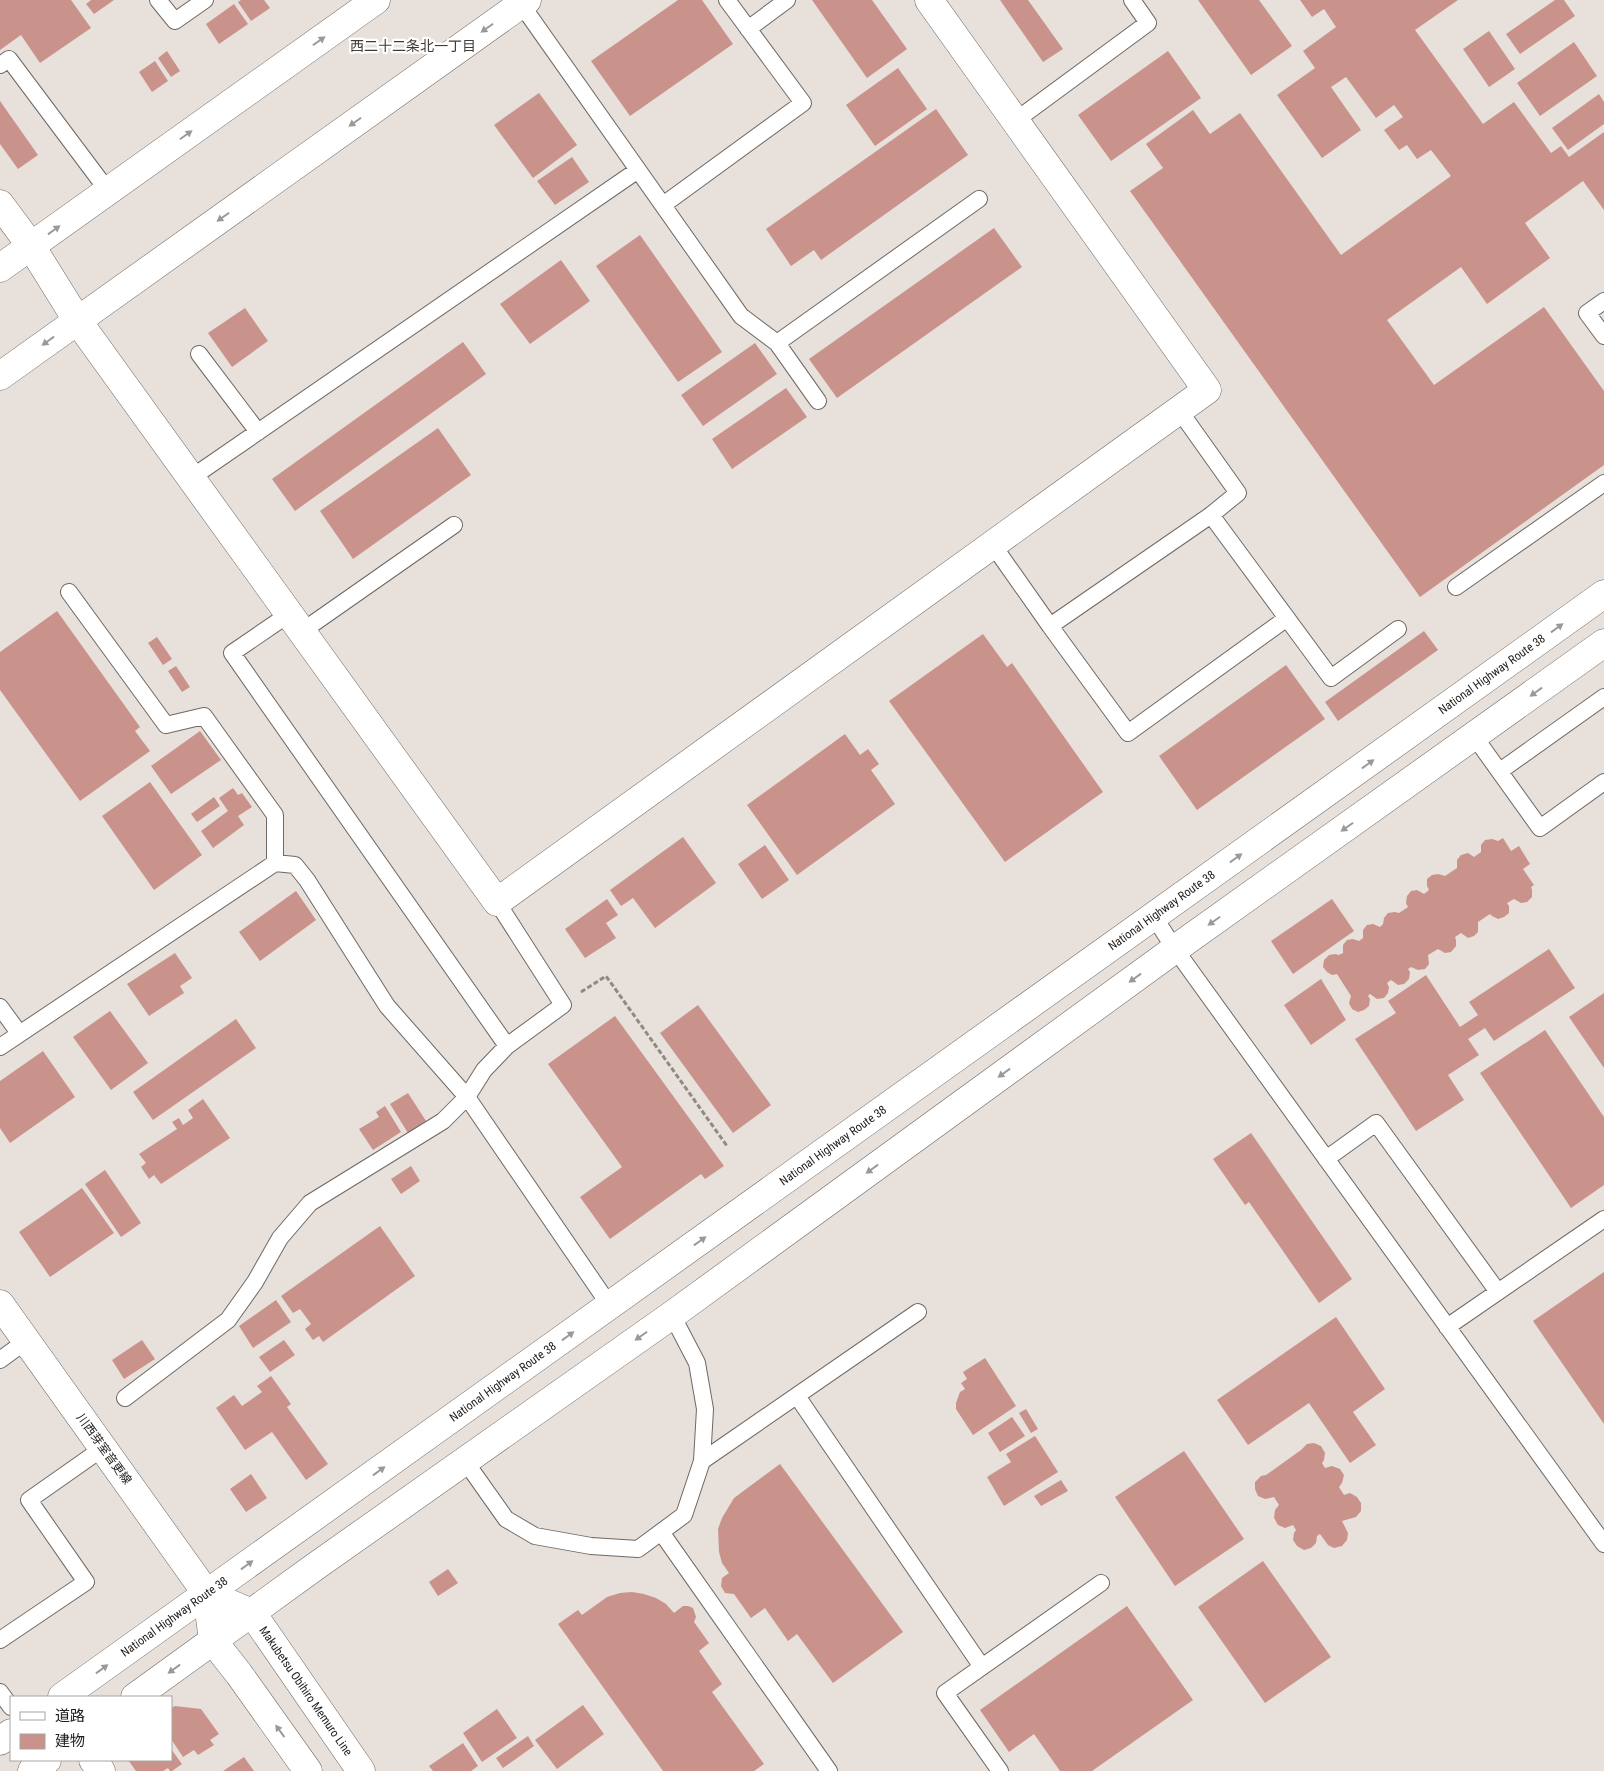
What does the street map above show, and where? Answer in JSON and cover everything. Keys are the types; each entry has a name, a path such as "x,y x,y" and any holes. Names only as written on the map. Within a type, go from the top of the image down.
{"main road":[{"path":"0,268 376,0"},
{"path":"0,204 31,246 77,320 496,902 1207,390 929,0"},
{"path":"0,376 524,2"},
{"name":"National Highway Route 38","path":"63,1696 1604,594"},
{"path":"136,1696 672,1314 1175,949 1604,643"},
{"name":"川西芽室音更線","path":"0,1304 207,1594"},
{"path":"207,1594 252,1613"},
{"path":"207,1594 213,1641 239,1674 308,1771"},
{"name":"Makubetsu Obihiro Memuro Line","path":"252,1613 361,1771"},
{"path":"32,1771 46,1761"}],"lane":[{"path":"158,0 175,21 205,0"},
{"path":"663,205 803,103 727,0"},
{"path":"748,29 787,0"},
{"path":"1015,121 1148,23 1132,0"},
{"path":"524,2 638,170 741,316 777,343 818,401"},
{"path":"0,65 8,59 108,191"},
{"path":"191,478 638,170"},
{"path":"777,343 979,199"},
{"path":"1604,301 1587,313 1604,336"},
{"path":"199,354 258,432"},
{"path":"1050,626 1211,515 1238,493 1179,410"},
{"path":"1456,587 1604,483"},
{"path":"1211,515 1331,678 1398,629"},
{"path":"454,525 295,623 232,653 506,1046"},
{"path":"993,544 1128,734 1287,618"},
{"path":"69,592 166,725 204,716 275,815 274,863"},
{"path":"1500,771 1604,697"},
{"path":"1474,736 1540,828 1604,782"},
{"path":"0,1047 274,863 295,865 307,880 387,1006 467,1097 610,1306"},
{"path":"125,1398 228,1320 255,1282 280,1238 310,1203 443,1121 467,1097 484,1070 506,1046 563,1005 496,902"},
{"path":"1154,917 1175,949 1604,1544"},
{"path":"0,1007 19,1033"},
{"path":"1326,1159 1376,1123 1498,1292"},
{"path":"1448,1327 1603,1223"},
{"path":"702,1461 918,1312"},
{"path":"465,1460 506,1519 535,1536 591,1546 638,1549 684,1515 702,1461 705,1409 697,1364 672,1314"},
{"path":"0,1360 26,1341"},
{"path":"796,1396 982,1667"},
{"path":"0,1640 86,1582 29,1500 103,1448"},
{"path":"661,1532 829,1771"},
{"path":"1000,1771 945,1693 1102,1583"},
{"path":"0,1692 10,1706"}],"path":[{"path":"563,1005 606,976 727,1146"}],"building":[{"path":"0,0 71,0 91,28 40,63 21,35 0,50"},
{"path":"91,0 114,0 94,14 86,4"},
{"path":"241,0 264,0 270,8 251,21 238,2"},
{"path":"678,0 702,0 733,44 630,116 591,61"},
{"path":"812,0 872,0 907,49 867,78"},
{"path":"1000,0 1028,0 1063,49 1043,62"},
{"path":"1198,0 1259,0 1292,46 1251,75"},
{"path":"1300,0 1458,0 1415,30 1483,124 1514,102 1551,153 1561,146 1569,157 1604,132 1604,210 1583,181 1525,223 1550,258 1487,304 1461,267 1387,320 1434,385 1544,307 1604,391 1604,465 1420,597 1130,191 1163,168 1146,144 1193,110 1210,134 1240,113 1341,255 1451,176 1431,150 1417,159 1407,145 1399,150 1384,130 1403,117 1394,105 1376,118 1346,77 1331,87 1361,130 1322,158 1277,95 1315,68 1303,51 1336,27 1324,9 1312,17"},
{"path":"1555,0 1564,0 1575,16 1520,54 1506,34"},
{"path":"234,4 248,24 219,44 206,24"},
{"path":"1489,31 1515,69 1489,87 1463,49"},
{"path":"1574,42 1597,76 1540,116 1517,83"},
{"path":"167,51 180,71 171,77 158,58"},
{"path":"1168,51 1201,98 1111,161 1078,115"},
{"path":"155,61 168,81 152,92 139,72"},
{"path":"898,68 927,109 875,146 846,105"},
{"path":"539,93 577,145 533,178 494,125"},
{"path":"1599,94 1604,102 1604,124 1568,150 1552,128"},
{"path":"0,101 38,155 18,169 0,144"},
{"path":"936,109 968,155 821,260 814,250 791,266 766,229"},
{"path":"572,157 589,182 555,205 537,181"},
{"path":"994,228 1022,267 837,398 809,359"},
{"path":"640,235 722,352 678,382 596,266"},
{"path":"561,260 590,301 530,344 500,304"},
{"path":"245,308 268,341 232,367 208,333"},
{"path":"463,342 486,374 295,511 272,479"},
{"path":"755,343 777,374 703,426 681,395"},
{"path":"786,388 807,417 732,469 712,439"},
{"path":"438,428 471,475 353,559 320,511"},
{"path":"57,611 140,727 135,731 150,751 80,801 0,690 0,652"},
{"path":"1424,631 1438,650 1338,721 1325,702"},
{"path":"983,634 1007,667 1012,663 1103,792 1005,862 889,701"},
{"path":"157,637 172,659 163,665 148,643"},
{"path":"1286,665 1325,719 1197,810 1159,756"},
{"path":"176,666 190,687 182,692 168,671"},
{"path":"200,731 221,760 171,794 151,766"},
{"path":"845,734 860,755 868,749 879,764 871,770 895,804 797,875 747,805"},
{"path":"150,782 202,855 154,890 102,816"},
{"path":"233,788 238,795 242,793 252,807 238,816 244,825 213,848 201,831 228,811 219,798"},
{"path":"214,797 220,806 197,822 191,814"},
{"path":"683,837 716,883 655,928 633,898 621,906 610,890"},
{"path":"1503,838 1511,851 1519,846 1530,864 1523,869 1534,885 1531,887 1532,897 1527,902 1521,903 1514,899 1507,903 1509,913 1504,917 1498,919 1490,914 1478,922 1478,932 1474,936 1468,938 1461,933 1455,937 1456,946 1451,952 1445,953 1438,949 1428,955 1429,964 1425,969 1418,970 1411,967 1408,969 1410,972 1409,979 1404,984 1398,985 1391,980 1387,983 1389,987 1388,993 1384,998 1377,999 1370,994 1368,996 1370,999 1369,1006 1358,1012 1352,1009 1349,1003 1351,996 1337,974 1332,975 1323,967 1324,960 1329,955 1343,953 1343,945 1347,940 1359,941 1363,938 1363,930 1367,925 1373,924 1380,927 1388,913 1399,913 1408,907 1406,903 1407,896 1411,891 1417,890 1424,894 1429,890 1427,879 1432,875 1438,874 1445,876 1457,868 1457,860 1461,855 1468,853 1474,857 1481,852 1481,845 1485,840 1492,839 1498,841"},
{"path":"765,845 789,880 762,899 738,864"},
{"path":"296,891 316,920 260,961 239,932"},
{"path":"607,899 618,915 606,923 616,938 585,958 565,929"},
{"path":"1332,899 1354,931 1293,974 1271,941"},
{"path":"1549,949 1575,988 1494,1041 1485,1028 1468,1039 1479,1055 1448,1075 1464,1100 1416,1131 1355,1039 1396,1013 1388,1001 1426,975 1460,1027 1478,1015 1469,1002"},
{"path":"175,953 192,978 180,986 184,993 149,1016 127,984"},
{"path":"1321,979 1346,1020 1311,1045 1284,1005"},
{"path":"1604,993 1604,1068 1569,1017"},
{"path":"698,1005 771,1105 733,1133 660,1033"},
{"path":"110,1011 148,1063 111,1090 73,1037"},
{"path":"615,1016 724,1166 705,1179 701,1174 610,1239 580,1197 622,1167 548,1064"},
{"path":"236,1019 256,1048 153,1120 133,1092"},
{"path":"1545,1030 1604,1117 1604,1185 1571,1208 1480,1073"},
{"path":"43,1051 75,1097 10,1143 0,1128 0,1081"},
{"path":"408,1093 426,1121 408,1133 390,1104"},
{"path":"203,1099 230,1138 161,1184 154,1175 149,1179 141,1167 146,1163 139,1154 177,1129 172,1122 179,1118 183,1125 193,1118 188,1110"},
{"path":"385,1106 401,1132 373,1150 359,1129 379,1117 376,1112"},
{"path":"1251,1133 1352,1279 1319,1303 1249,1202 1245,1205 1213,1159"},
{"path":"411,1166 420,1181 401,1194 391,1179"},
{"path":"105,1170 141,1223 121,1237 85,1184"},
{"path":"82,1188 114,1233 50,1277 19,1232"},
{"path":"380,1226 415,1276 323,1342 319,1336 313,1340 305,1329 311,1324 300,1309 293,1313 281,1296"},
{"path":"1604,1272 1604,1424 1533,1321"},
{"path":"276,1300 291,1322 253,1348 239,1326"},
{"path":"1336,1317 1385,1389 1353,1412 1376,1445 1350,1463 1309,1403 1248,1445 1217,1400"},
{"path":"142,1340 155,1359 124,1379 112,1360"},
{"path":"284,1340 295,1355 270,1372 259,1357"},
{"path":"985,1358 1016,1406 973,1435 956,1409 956,1403 960,1392 965,1389 961,1383 967,1379 963,1372"},
{"path":"271,1376 291,1404 287,1407 328,1464 306,1480 272,1432 245,1450 216,1408 234,1395 242,1406 262,1392 257,1386"},
{"path":"1026,1409 1038,1429 1031,1433 1019,1413"},
{"path":"1012,1417 1025,1436 1000,1452 988,1433"},
{"path":"1035,1436 1058,1472 1004,1506 987,1477 1011,1462 1006,1454"},
{"path":"1314,1443 1321,1446 1325,1453 1322,1463 1325,1468 1332,1466 1340,1469 1344,1475 1339,1487 1344,1495 1350,1493 1357,1497 1361,1503 1361,1511 1356,1517 1342,1521 1348,1533 1347,1540 1342,1546 1334,1548 1328,1545 1320,1534 1317,1536 1316,1543 1311,1548 1304,1550 1297,1546 1293,1540 1296,1530 1293,1525 1285,1528 1278,1525 1274,1518 1275,1510 1279,1505 1274,1497 1265,1499 1258,1496 1255,1482 1307,1444"},
{"path":"1184,1451 1244,1539 1175,1586 1115,1497"},
{"path":"780,1464 903,1632 833,1683 797,1634 788,1641 765,1608 751,1618 734,1594 725,1593 721,1586 722,1578 729,1573 722,1563 719,1552 718,1529 722,1518 734,1498"},
{"path":"251,1474 267,1498 246,1512 230,1489"},
{"path":"1061,1480 1068,1491 1041,1506 1034,1496"},
{"path":"1263,1561 1331,1657 1265,1703 1198,1607"},
{"path":"448,1569 458,1583 438,1596 429,1582"},
{"path":"632,1592 656,1598 666,1604 674,1613 683,1606 693,1608 696,1617 694,1622 709,1643 699,1651 722,1684 712,1692 764,1764 754,1771 663,1771 558,1624 578,1610 582,1615 607,1597"},
{"path":"1127,1606 1193,1700 1092,1771 1060,1771 1034,1734 1009,1752 980,1710"},
{"path":"583,1705 604,1734 557,1769 535,1740"},
{"path":"175,1706 201,1709 219,1734 210,1740 214,1745 198,1755 194,1750 183,1757 172,1740 172,1708"},
{"path":"497,1709 517,1738 482,1762 463,1733"},
{"path":"528,1736 534,1746 503,1768 496,1758"},
{"path":"463,1743 478,1766 471,1771 433,1771 429,1766"},
{"path":"172,1750 182,1764 172,1771 168,1768 163,1771 136,1771 129,1761 172,1761"},
{"path":"244,1757 254,1771 223,1771"}],"district":[{"name":"西二十二条北一丁目","path":"413,46"}]}
